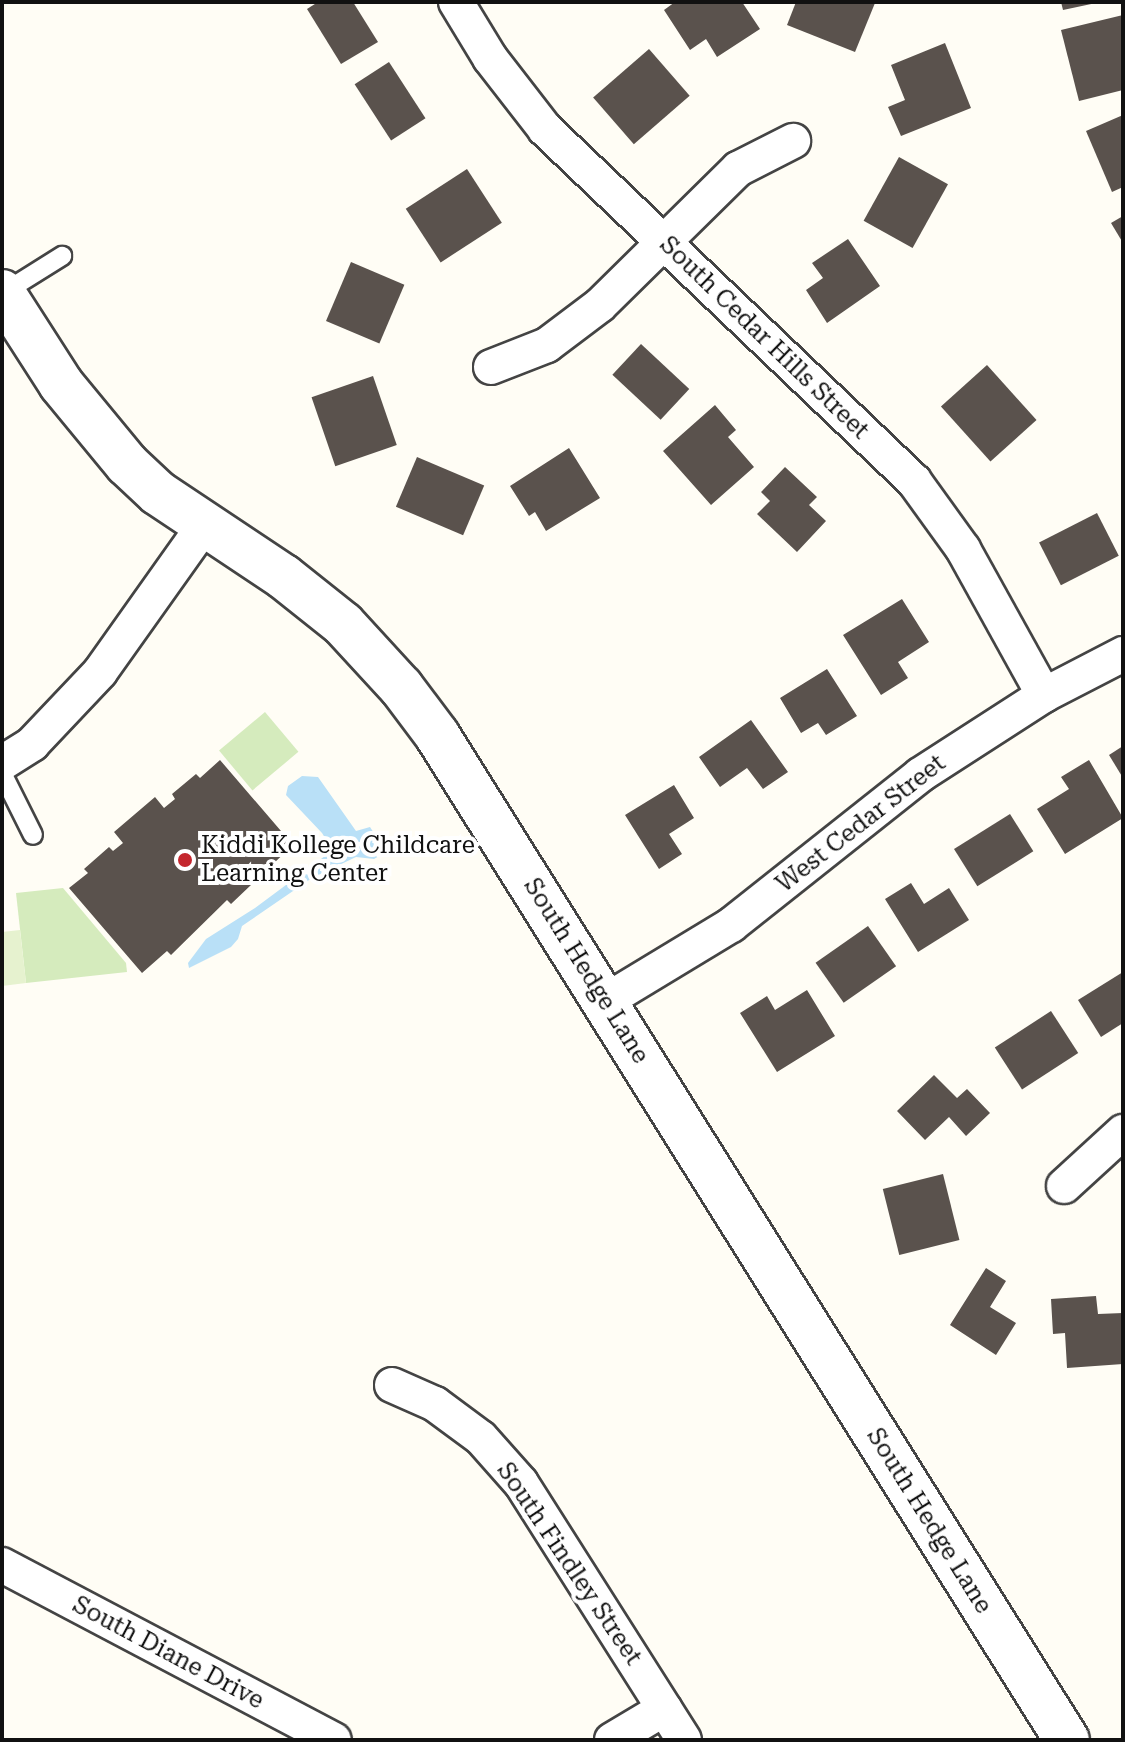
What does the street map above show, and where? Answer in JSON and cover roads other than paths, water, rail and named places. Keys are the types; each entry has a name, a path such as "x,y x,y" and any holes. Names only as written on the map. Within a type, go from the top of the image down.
{"street":[{"name":"South Cedar Hills Street","path":"456,2 490,58 545,129 914,481 963,549 1044,695"},
{"path":"491,367 547,345 600,305 662,240 738,169 793,141"},
{"name":"South Hedge Lane","path":"2,293 94,428 158,493 284,577 343,624 401,687 437,735 1067,1740"},
{"path":"2,763 32,744 100,672 205,524"},
{"name":"West Cedar Street","path":"604,1002 731,925 920,775 1044,695 1123,654"},
{"path":"1064,1186 1123,1132"},
{"name":"South Findley Street","path":"392,1385 435,1404 481,1438 521,1483 684,1740"},
{"name":"South Diane Drive","path":"2,1565 334,1740"},
{"path":"612,1740 664,1709"}],"lane":[{"path":"2,293 62,256"},
{"path":"2,773 33,835"}],"water":[{"path":"302,776 318,777 356,831 370,827 386,852 374,859 356,857 312,878 242,926 238,939 231,947 189,968 188,963 206,939 255,908 325,856 327,841 322,833 286,795 288,786"}],"place":[{"name":"Kiddi Kollege Childcare Learning Center","path":"185,860"}]}
